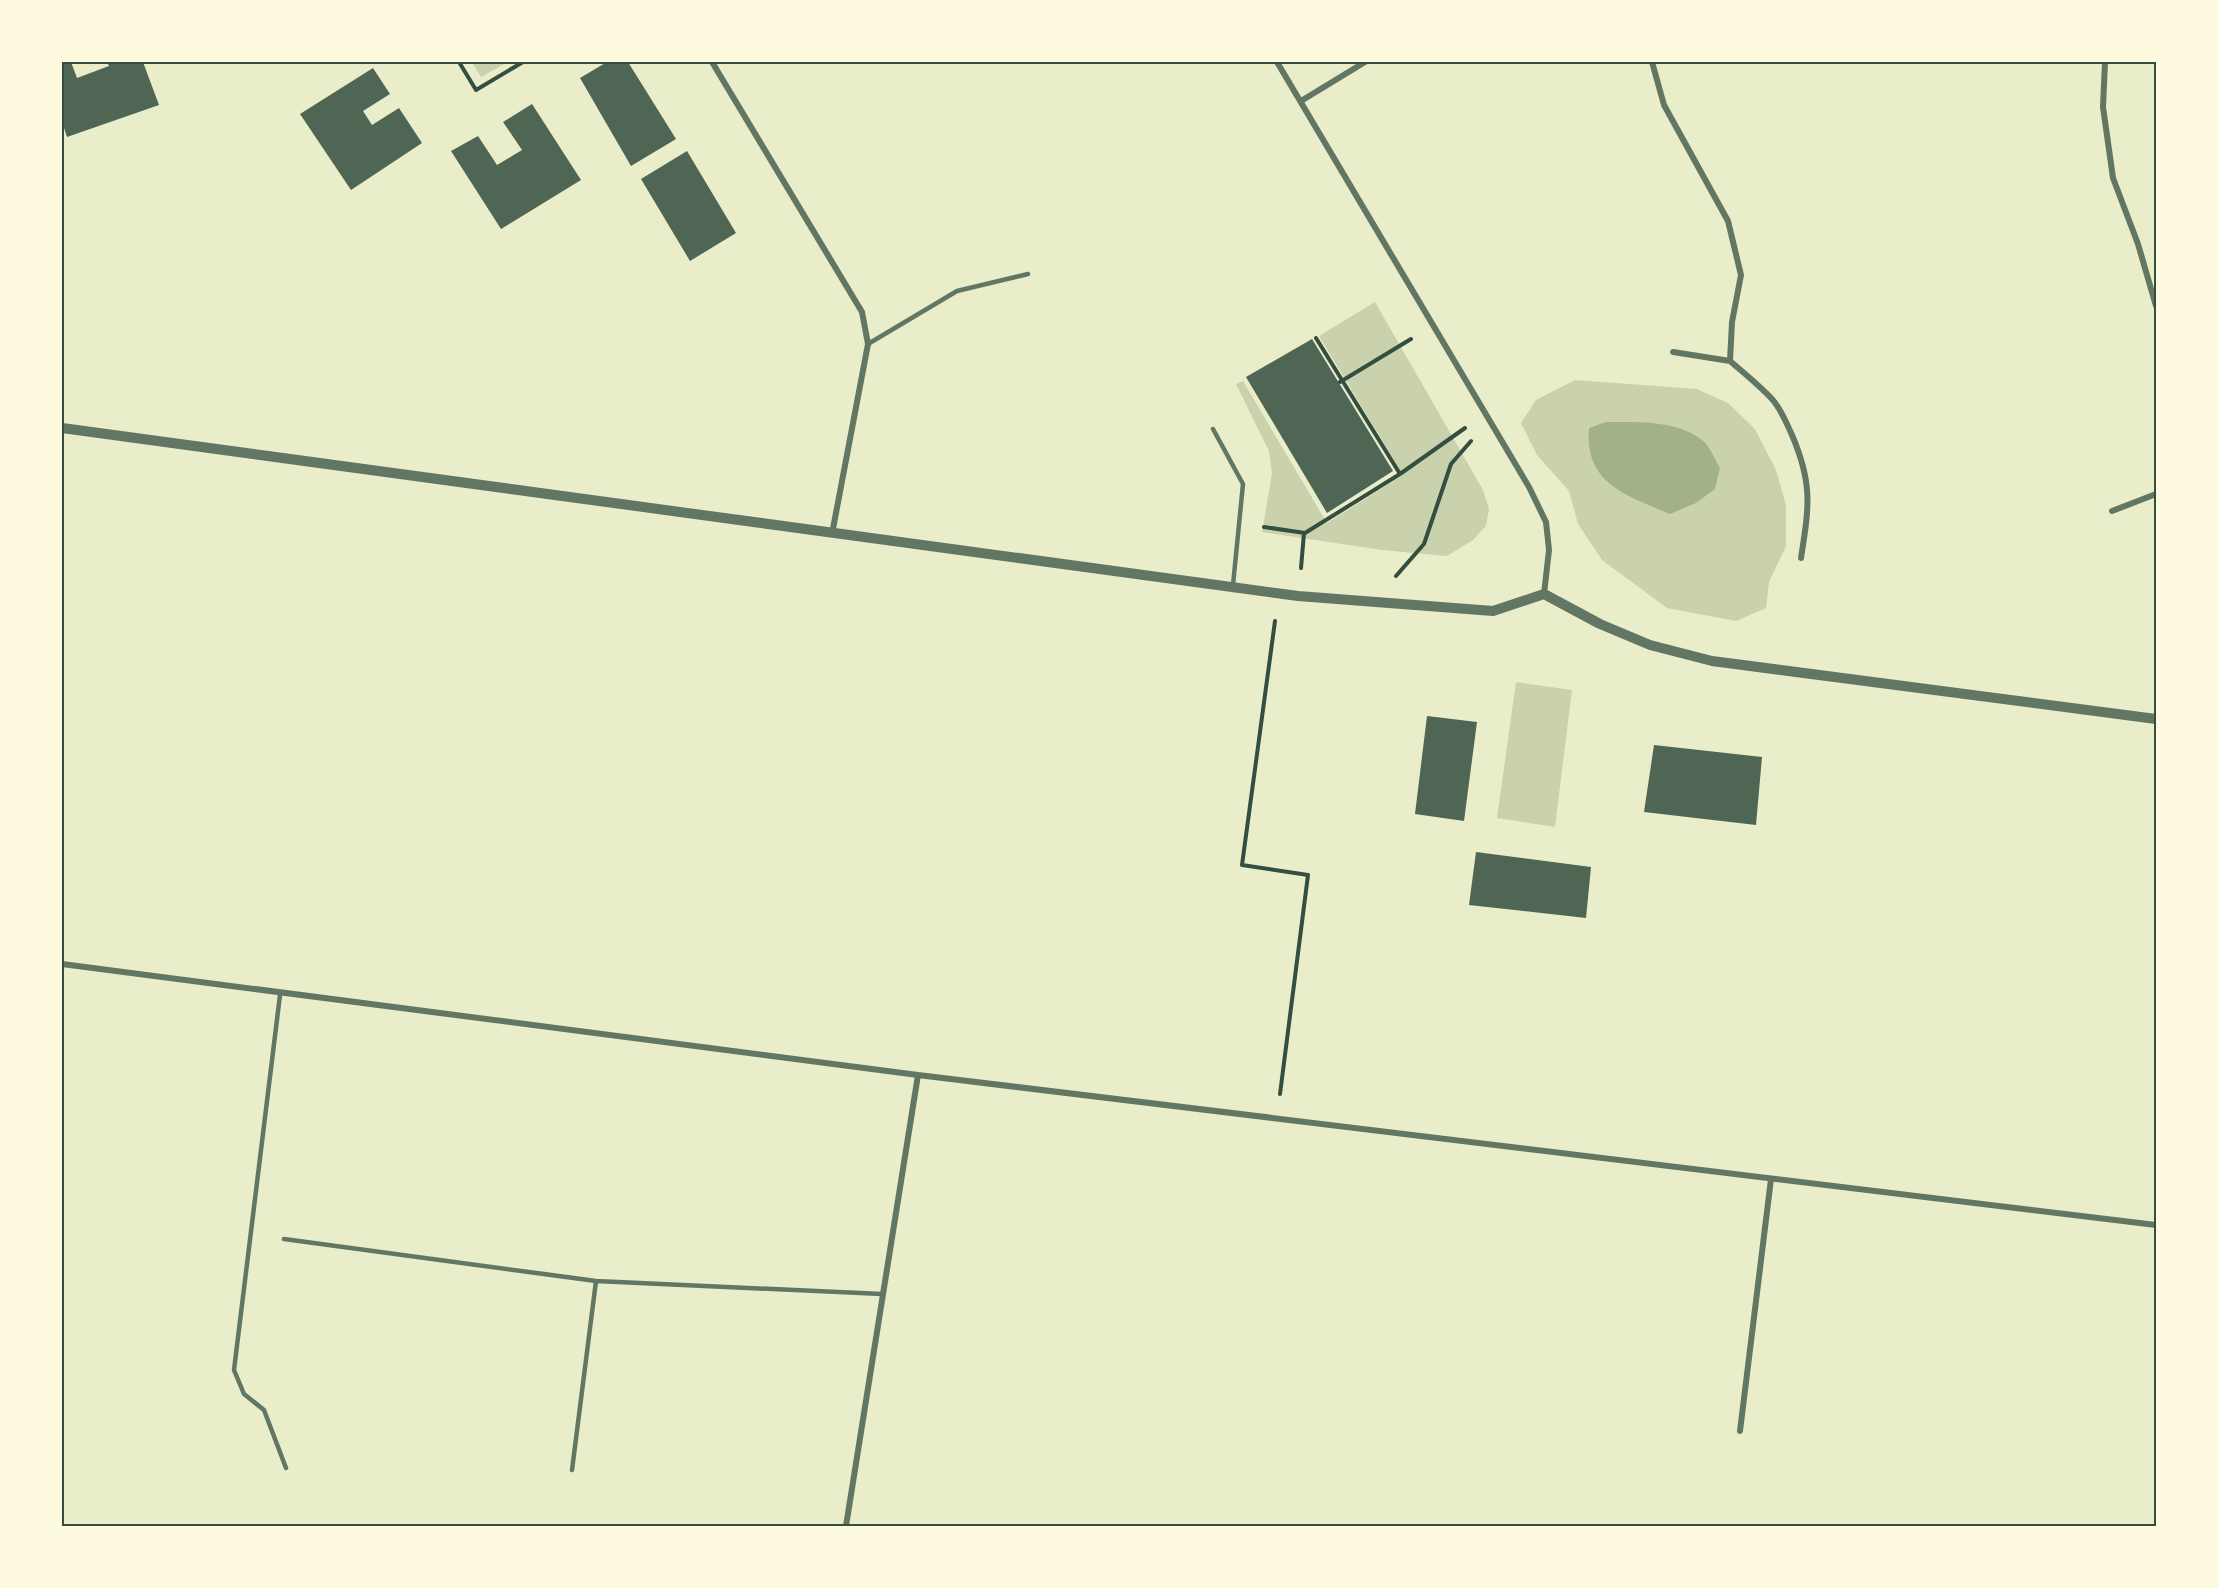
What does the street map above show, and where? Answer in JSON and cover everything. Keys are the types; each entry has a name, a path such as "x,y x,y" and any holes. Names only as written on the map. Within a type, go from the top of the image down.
{"street":[{"path":"712,62 862,312 868,344 832,534"},
{"path":"1277,62 1529,487 1546,522 1549,550 1544,594"},
{"path":"1301,101 1365,62"},
{"path":"1652,62 1664,105 1728,221 1741,275 1732,322 1730,361"},
{"path":"2105,62 2103,107 2113,178 2138,243 2157,306"},
{"path":"1673,352 1730,361 1772,399 1783,414 1807,476 1809,506 1801,558"},
{"path":"62,428 1279,594 1494,611 1544,594 1600,624 1650,645 1712,662 2157,719"},
{"path":"2112,511 2157,494"},
{"path":"62,964 918,1075 2157,1226"},
{"path":"846,1527 918,1075"},
{"path":"1740,1431 1770,1179"}],"lane":[{"path":"868,344 957,291 1028,274"},
{"path":"1213,429 1244,484 1233,588"},
{"path":"280,994 234,1370 244,1394 264,1410 286,1468"},
{"path":"284,1239 596,1281 882,1294"},
{"path":"572,1470 596,1281"}],"path":[{"path":"459,62 476,90 523,62"},
{"path":"1341,381 1433,326"},
{"path":"1316,338 1400,474"},
{"path":"1240,524 1304,533 1488,417"},
{"path":"1371,603 1424,544 1451,464 1488,417"},
{"path":"1298,596 1304,533"},
{"path":"1277,1118 1308,875 1242,865 1279,594"}],"shaded area":[{"path":"472,62 508,62 481,77"},
{"path":"1375,302 1483,490 1489,509 1486,526 1473,540 1447,556 1382,550 1262,532 1272,474 1269,451 1236,384 1243,381 1327,523 1403,475 1319,336"},
{"path":"1575,380 1697,389 1728,403 1755,429 1776,470 1786,505 1786,546 1769,582 1766,608 1736,621 1667,608 1602,560 1578,524 1569,491 1537,455 1521,423 1536,400"},
{"path":"1606,422 1656,424 1692,433 1707,446 1720,468 1715,489 1696,503 1670,514 1624,493 1601,475 1593,462 1589,447 1589,428"},
{"path":"1516,682 1572,690 1555,827 1497,818"}],"building":[{"path":"62,62 71,62 77,78 109,66 107,62 143,62 159,105 67,137 62,122"},
{"path":"607,62 628,62 676,139 631,166 580,78"},
{"path":"373,68 390,94 363,111 372,125 399,108 422,143 351,190 300,114"},
{"path":"532,104 581,180 501,229 451,151 478,136 497,165 522,150 503,122"},
{"path":"687,151 736,233 690,261 641,179"},
{"path":"1312,339 1393,471 1327,513 1246,377"},
{"path":"1427,716 1477,722 1464,821 1415,814"},
{"path":"1654,745 1762,757 1756,825 1644,812"},
{"path":"1476,852 1591,867 1586,918 1469,905"}]}
